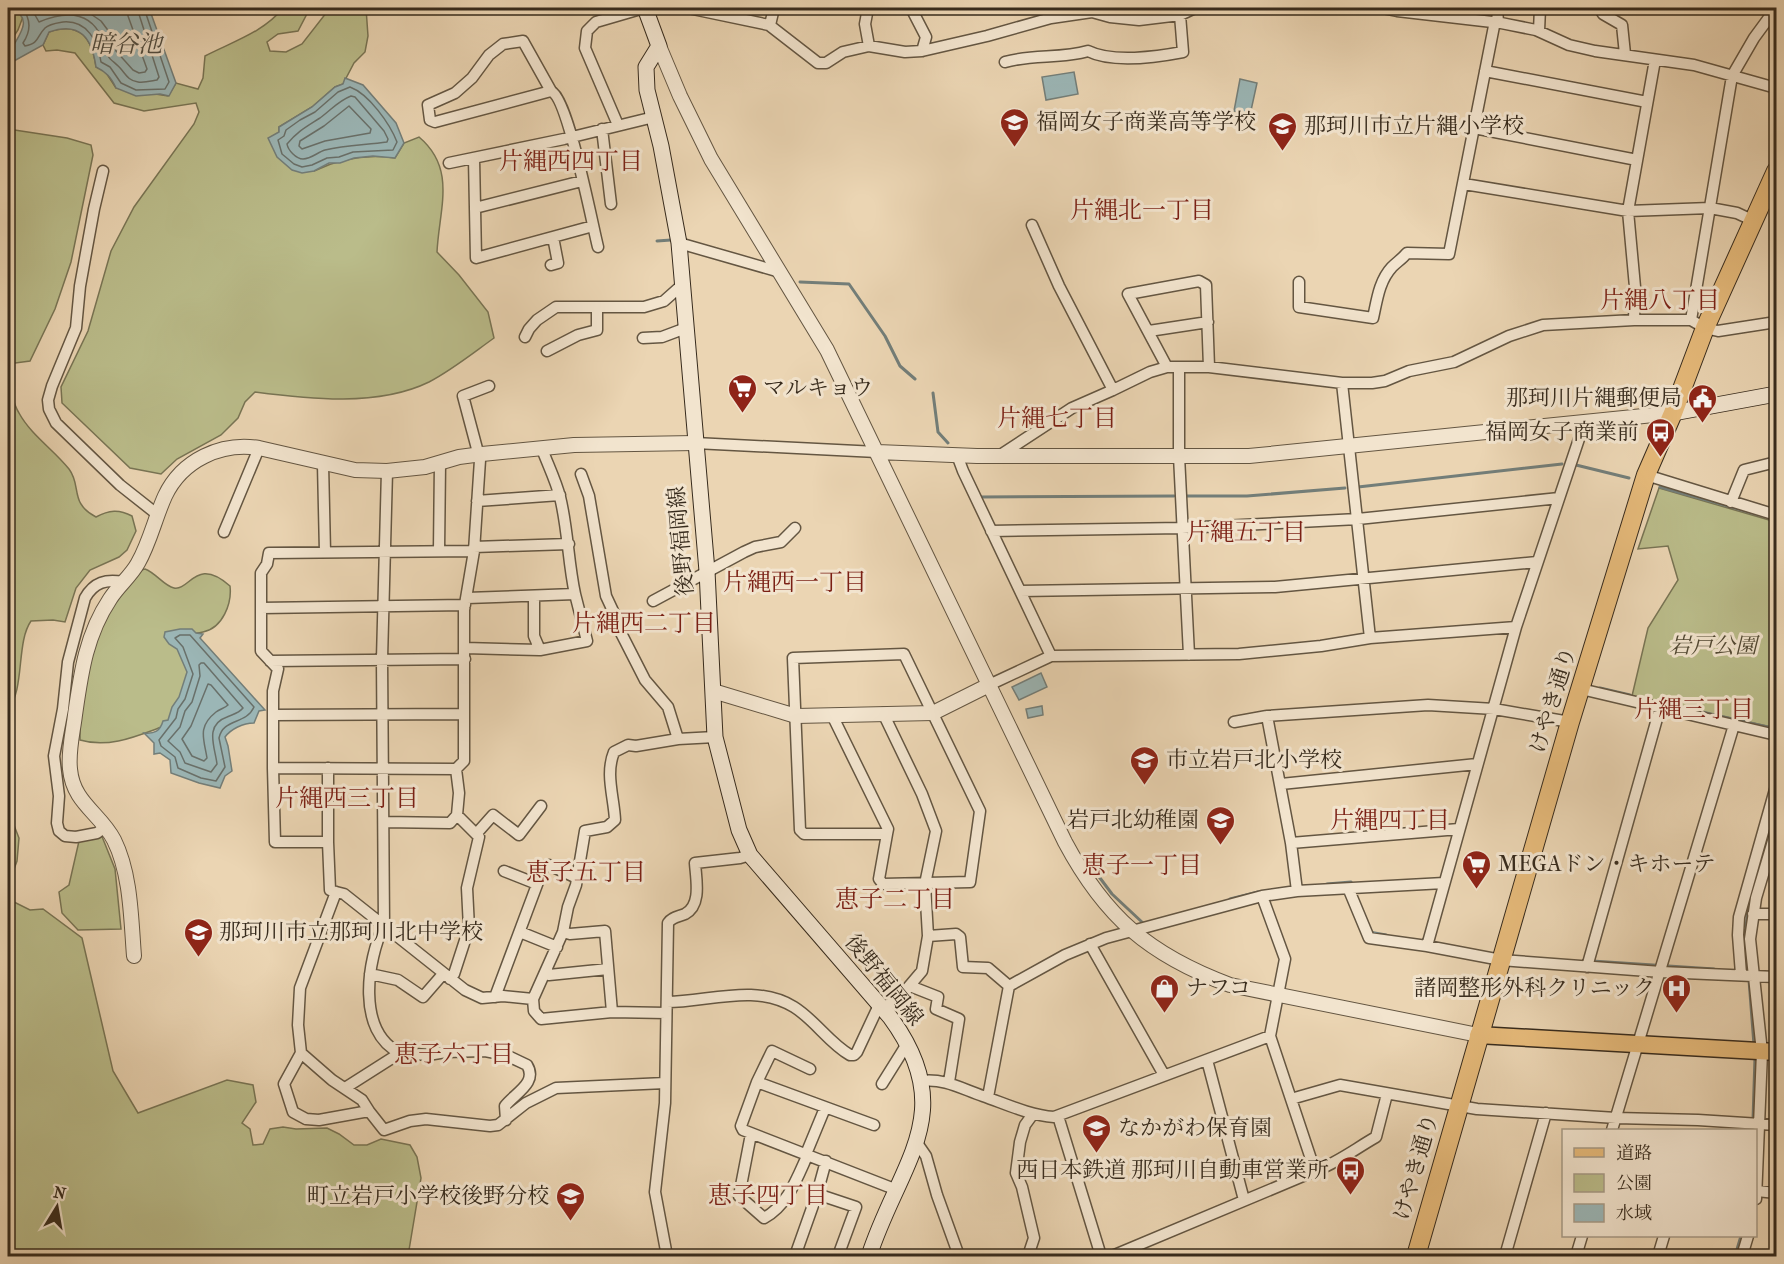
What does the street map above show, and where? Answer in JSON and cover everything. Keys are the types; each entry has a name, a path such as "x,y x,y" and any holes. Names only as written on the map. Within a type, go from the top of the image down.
{"highway":[{"name":"けやき通り","path":"1416,1257 1478,1035 1570,722 1646,475 1673,412 1698,324 1754,221 1776,171"}],"main road":[{"path":"645,8 659,46"},
{"name":"後野福岡線","path":"659,46 646,67 647,90 679,243 707,571 715,737 739,830 750,855 881,1007 908,1044 921,1081 922,1125 917,1143 869,1257"},
{"path":"1673,412 1776,393"},
{"path":"1478,1035 1769,1052"}],"street":[{"path":"618,125 585,48 587,31 596,22 645,8"},
{"path":"688,8 770,25 818,63 826,63 843,52 869,46 905,52 922,51 1071,15 1092,12 1110,17 1139,20 1180,15 1195,8"},
{"path":"770,25 774,8"},
{"path":"868,8 865,24 869,46"},
{"path":"910,8 926,38 922,51"},
{"path":"1382,8 1497,22 1539,31 1569,45 1595,51 1694,65 1776,88"},
{"path":"1299,282 1299,306 1373,318 1383,279 1407,253 1449,254 1485,71 1497,22 1497,8"},
{"path":"1539,31 1540,8"},
{"path":"1599,8 1603,14 1622,25 1625,54"},
{"path":"1698,324 1710,208 1732,76 1754,38 1776,8"},
{"path":"1005,62 1033,57 1074,55 1088,51 1098,56 1122,58 1183,52 1180,15"},
{"path":"551,92 435,122 430,120 428,105 455,93 464,86 489,55 503,44 523,41 551,92 558,97 573,137 598,247"},
{"path":"659,46 680,96 711,159 827,350 1080,870 1113,914 1157,950 1198,973 1230,985 1478,1035"},
{"path":"1634,320 1635,286 1628,211 1655,60"},
{"path":"1485,71 1647,102"},
{"path":"449,163 654,117"},
{"path":"1474,128 1637,160"},
{"path":"602,129 611,204"},
{"path":"474,158 476,258 593,225"},
{"path":"103,171 80,286 76,328 52,386 48,400 49,409 56,423 120,485 158,515"},
{"path":"475,208 582,181"},
{"path":"1464,184 1628,211 1710,208 1737,213 1754,221"},
{"path":"1032,225 1059,286 1113,390"},
{"path":"553,237 558,263"},
{"path":"679,243 780,272"},
{"path":"1167,367 1128,294 1199,281 1206,285 1209,367"},
{"path":"525,337 529,328 537,320 556,307 597,308 656,305 672,295 681,285"},
{"path":"547,351 578,334 597,330 597,308"},
{"path":"999,456 1072,408 1150,372 1167,367 1209,367 1342,383 1380,382 1409,371 1454,362 1509,336 1543,325 1634,320 1698,324 1718,331 1776,322"},
{"path":"1149,331 1208,322"},
{"path":"643,338 662,337 686,328"},
{"path":"1179,367 1179,456 1189,655"},
{"path":"1342,383 1370,638"},
{"path":"273,768 456,769 464,761 466,602 474,549 480,454 463,396 489,386"},
{"path":"134,956 123,865 114,841 78,796 71,780 69,765 80,679 93,628 110,599 138,564 169,488 197,459 228,447 259,448 355,470 387,471 411,469 480,454 574,445 695,443 999,456 1249,456 1673,412"},
{"path":"1427,946 1516,627 1585,421"},
{"path":"224,532 259,448"},
{"path":"270,661 382,659 540,650 587,641 569,566 569,544 560,495 542,449"},
{"path":"957,455 1051,656"},
{"path":"1731,502 1744,470 1776,462"},
{"path":"440,463 440,551"},
{"path":"323,464 325,552"},
{"path":"387,471 382,659 384,925 375,946 370,974 369,1002 374,1022 383,1039 393,1050 400,1053 428,1055 446,1052 485,1052 506,1055 527,1065 530,1070 529,1082 505,1106 506,1120"},
{"path":"582,474 589,496 606,596 620,626 620,631 645,680 668,707 678,739"},
{"path":"1646,475 1776,515"},
{"path":"477,501 560,495"},
{"path":"991,531 1182,528 1358,519 1559,498"},
{"path":"653,601 755,547 781,542 795,528"},
{"path":"328,842 275,842 273,691 278,669 261,651 261,573 267,564 269,553 440,551 569,544"},
{"path":"1020,591 1275,587 1537,562"},
{"path":"105,827 97,833 76,837 65,836 59,831 57,816 59,796 54,756 63,709 68,662 85,598 89,590 98,583 109,580 123,582"},
{"path":"261,608 384,606 575,594"},
{"path":"534,596 534,636 540,650"},
{"path":"713,691 796,716 933,713 1051,656 1189,655 1284,650 1370,638 1516,627"},
{"path":"832,715 888,829 880,882 883,884 970,882 980,811 904,654 793,658 800,830 804,834 887,834"},
{"path":"1581,689 1776,735"},
{"path":"1234,722 1267,716 1428,705 1494,709 1570,722"},
{"path":"1587,967 1660,708"},
{"path":"715,737 628,745 614,752 610,775 615,820 607,827 585,831 577,878 563,932 533,999 534,1011 541,1019 667,1007 744,994 780,1002 798,1011 850,1055 854,1055 881,1007 900,997 922,971 928,936 925,884 936,831 922,794 883,713"},
{"path":"273,715 464,714"},
{"path":"1267,716 1281,784 1297,891"},
{"path":"1613,1129 1734,725"},
{"path":"1281,784 1477,764"},
{"path":"328,768 330,890 344,894 472,994 482,998 533,999"},
{"path":"384,822 450,823 457,815 459,794 456,769"},
{"path":"1741,974 1738,935 1740,917 1776,786"},
{"path":"477,833 493,815 519,835 541,806"},
{"path":"370,974 398,980 423,997 447,976 454,974 469,928 467,888 479,837 457,815"},
{"path":"1291,843 1460,829"},
{"path":"1757,1159 1758,1123 1769,1052 1754,975 1750,939 1756,898 1776,831"},
{"path":"667,1257 655,1192 664,1111 668,922 669,919 687,913 694,904 697,890 695,863 750,855"},
{"path":"495,997 544,866 549,865 577,878"},
{"path":"504,872 537,884"},
{"path":"987,1098 1009,986 1065,955 1090,944 1132,931 1262,896 1297,891 1349,890 1444,883"},
{"path":"1349,890 1369,938 1501,960 1661,972 1776,977"},
{"path":"336,892 300,988 298,1025 301,1053 284,1084 293,1112 306,1119 319,1120 369,1111"},
{"path":"1262,896 1285,959 1270,1036 1315,1170"},
{"path":"1753,914 1776,914"},
{"path":"563,932 570,934 605,931 612,1012"},
{"path":"520,932 556,946"},
{"path":"928,936 956,934 960,938 963,967 988,968 1009,986"},
{"path":"1090,944 1164,1075"},
{"path":"546,974 608,969"},
{"path":"910,986 938,997 936,1009 959,1019 949,1082"},
{"path":"921,1081 932,1079 949,1082 1033,1114 1058,1116 1270,1036"},
{"path":"882,1084 908,1044"},
{"path":"810,1069 772,1051 757,1082 741,1126 743,1130 897,1190"},
{"path":"301,1053 362,1100 384,1130 410,1121 426,1119 498,1125 526,1103 556,1088 665,1083"},
{"path":"345,1088 400,1053"},
{"path":"1207,1060 1244,1200"},
{"path":"757,1082 874,1125"},
{"path":"1291,1099 1340,1085 1477,1109 1696,1125 1758,1123 1776,1125"},
{"path":"1112,1257 1315,1170 1334,1164 1345,1154 1376,1137 1387,1094"},
{"path":"751,1134 739,1196 764,1218 789,1195 825,1108"},
{"path":"1505,1257 1546,1113"},
{"path":"1028,1257 1034,1238 1022,1187 1016,1173 1020,1142 1025,1125 1033,1114"},
{"path":"1058,1116 1101,1257"},
{"path":"917,1143 926,1156 958,1257"},
{"path":"795,1257 826,1161"},
{"path":"1757,1195 1776,1193"},
{"path":"817,1194 856,1207 838,1257"},
{"path":"1576,1257 1582,1237"},
{"path":"1658,1257 1664,1237"},
{"path":"1742,1257 1748,1237"}],"green space":[{"path":"8,8 15,8 24,14 18,30 8,45"},
{"path":"283,8 310,8 298,31 278,34 267,42 270,51 286,52 302,44 330,8 366,8 368,36 365,52 354,63 343,84 335,87 312,107 279,127 279,132 269,139 314,171 354,158 395,158 404,143 419,137 431,149 442,176 443,190 437,252 459,275 488,312 494,338 429,382 388,395 320,399 255,392 245,402 238,418 221,435 177,459 161,474 130,468 62,403 61,387 88,331 111,251 134,207 194,124 199,112 196,103 144,111 114,103 75,53 46,51 43,45 49,32 60,29 76,31 88,40 96,67 105,71 116,88 168,96 176,83 198,89 203,78 205,56 267,24"},
{"path":"8,129 67,138 91,145 93,155 71,262 55,309 30,361 8,364"},
{"path":"8,382 15,406 24,421 73,475 82,506 96,517 114,511 132,516 136,531 127,550 119,557 90,570 76,588 65,622 31,621 23,641 17,690 8,709"},
{"name":"岩戸公園","path":"1659,488 1776,522 1776,728 1632,696 1648,628 1678,580 1668,546 1638,549"},
{"path":"145,569 174,588 180,588 202,574 218,578 230,586 228,607 221,620 210,630 174,635 191,662 189,685 167,725 135,737 113,742 80,740 80,695 98,627 138,571"},
{"path":"8,810 19,838 17,861 8,885"},
{"path":"101,834 115,869 121,929 78,930 62,913 59,892 69,885 79,841"},
{"path":"8,899 30,910 43,909 82,938 113,1071 138,1113 227,1080 253,1085 256,1102 242,1123 250,1129 253,1145 263,1144 270,1129 283,1127 327,1128 354,1145 367,1145 381,1139 410,1145 417,1157 421,1178 408,1256 8,1256"}],"water":[{"name":"暗谷池","path":"11,8 149,8 176,83 169,96 160,94 136,96 116,88 108,75 96,67 88,40 83,34 69,29 49,32 43,45 14,61 8,61 9,54 23,26 23,20 19,14"},
{"path":"1074,72 1078,94 1046,100 1042,77"},
{"path":"345,78 363,85 396,123 404,143 395,158 373,156 354,158 340,163 329,163 314,171 302,173 292,170 277,157 268,138 279,132 279,127 312,107 335,87 343,84"},
{"path":"1240,79 1257,83 1250,115 1234,111"},
{"path":"192,629 196,633 203,634 200,638 265,710 259,711 254,723 238,727 225,737 232,771 225,776 220,788 171,773 170,760 160,753 154,754 154,743 144,733 156,731 163,721 168,720 172,707 179,697 187,672 177,649 164,637 165,632"},
{"path":"1041,673 1047,687 1019,700 1012,687"},
{"path":"1042,706 1043,715 1028,718 1026,709"}],"waterway":[{"path":"657,241 671,240"},
{"path":"800,282 849,284 885,336 900,366 915,379"},
{"path":"933,393 938,432 948,443"},
{"path":"1358,487 1562,464"},
{"path":"1576,465 1629,478"},
{"path":"1660,487 1756,514"},
{"path":"1185,496 1247,496 1345,488"},
{"path":"979,495 980,497 1174,496"},
{"path":"1600,688 1630,695"},
{"path":"1654,701 1776,729"},
{"path":"1760,867 1776,808"},
{"path":"1088,862 1112,894 1145,923"},
{"path":"1327,884 1351,882 1352,884"},
{"path":"1230,899 1258,892"},
{"path":"1748,973 1746,935 1751,897"},
{"path":"1369,932 1386,935"},
{"path":"1592,961 1714,969"},
{"path":"1749,980 1754,1045"},
{"path":"1753,1120 1755,1057"},
{"path":"1735,1256 1741,1237"}],"place":[{"name":"福岡女子商業高等学校","path":"1015,148"},
{"name":"那珂川市立片縄小学校","path":"1283,152"},
{"name":"マルキョウ","path":"742,414"},
{"name":"那珂川片縄郵便局","path":"1703,424"},
{"name":"福岡女子商業前","path":"1660,458"},
{"name":"市立岩戸北小学校","path":"1145,786"},
{"name":"岩戸北幼稚園","path":"1220,846"},
{"name":"MEGAドン・キホーテ","path":"1477,890"},
{"name":"那珂川市立那珂川北中学校","path":"198,958"},
{"name":"ナフコ","path":"1165,1014"},
{"name":"諸岡整形外科クリニック","path":"1676,1014"},
{"name":"なかがわ保育園","path":"1097,1154"},
{"name":"西日本鉄道 那珂川自動車営業所","path":"1350,1196"},
{"name":"町立岩戸小学校後野分校","path":"570,1222"}],"district":[{"name":"片縄西四丁目","path":"571,161"},
{"name":"片縄北一丁目","path":"1142,210"},
{"name":"片縄八丁目","path":"1660,300"},
{"name":"片縄七丁目","path":"1057,418"},
{"name":"片縄五丁目","path":"1246,532"},
{"name":"片縄西一丁目","path":"795,582"},
{"name":"片縄西二丁目","path":"644,623"},
{"name":"片縄三丁目","path":"1694,709"},
{"name":"片縄西三丁目","path":"347,798"},
{"name":"片縄四丁目","path":"1390,820"},
{"name":"恵子一丁目","path":"1142,865"},
{"name":"恵子五丁目","path":"586,872"},
{"name":"恵子二丁目","path":"895,899"},
{"name":"恵子六丁目","path":"454,1054"},
{"name":"恵子四丁目","path":"768,1195"}]}
